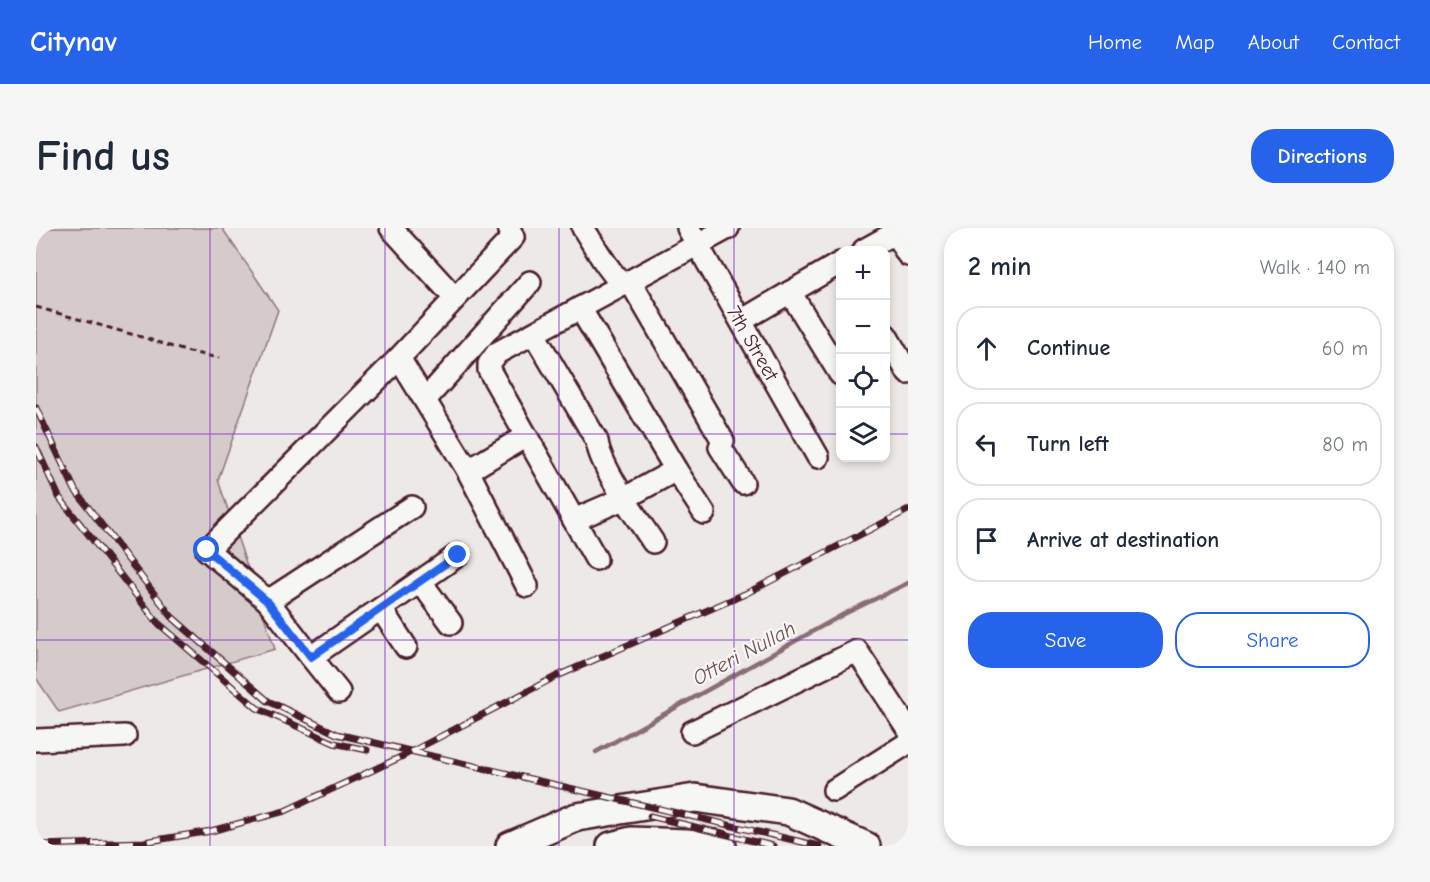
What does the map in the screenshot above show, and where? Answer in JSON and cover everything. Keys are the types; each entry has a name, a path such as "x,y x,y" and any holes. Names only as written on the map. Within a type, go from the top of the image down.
{"main road":[{"path":"510,846 577,818 694,798 788,811 867,846"},
{"path":"611,846 631,841 722,846"}],"street":[{"path":"391,228 455,298"},
{"path":"339,692 268,602 207,550 399,358 513,237 509,228"},
{"path":"583,228 605,266 627,283 723,441 720,447 743,483"},
{"path":"596,559 489,370 489,364 497,353 627,283 693,236 728,228"},
{"path":"872,246 900,231 908,255"},
{"name":"7th Street","path":"693,236 818,457"},
{"path":"741,321 836,265"},
{"path":"425,399 530,282"},
{"path":"790,292 836,367"},
{"path":"580,308 704,513"},
{"path":"534,334 597,441 598,451 653,542"},
{"path":"890,343 908,373"},
{"path":"399,358 468,471 527,586"},
{"path":"468,471 526,436"},
{"path":"574,520 625,498 676,470"},
{"path":"268,602 412,507"},
{"path":"311,657 458,555"},
{"path":"420,581 451,623"},
{"path":"381,609 406,647"},
{"path":"692,732 857,651 908,729"},
{"path":"36,740 125,736"},
{"path":"834,790 908,743"}],"path":[{"path":"36,307 185,351 219,358"}],"shaded area":[{"path":"36,228 222,228 278,310 218,480 275,649 59,712 36,678"}],"waterway":[{"name":"Otteri Nullah","path":"596,752 844,614 908,583"}],"railway":[{"path":"36,408 75,490 172,617 268,701 337,734 819,846"},
{"path":"36,447 59,497 158,623 257,708 334,743 367,750"},
{"path":"36,845 144,842 211,831 285,811 403,756 555,677 747,593 908,510"},
{"path":"650,816 773,846"}],"route":[{"path":"207,550 268,602 311,657 458,555"}]}
